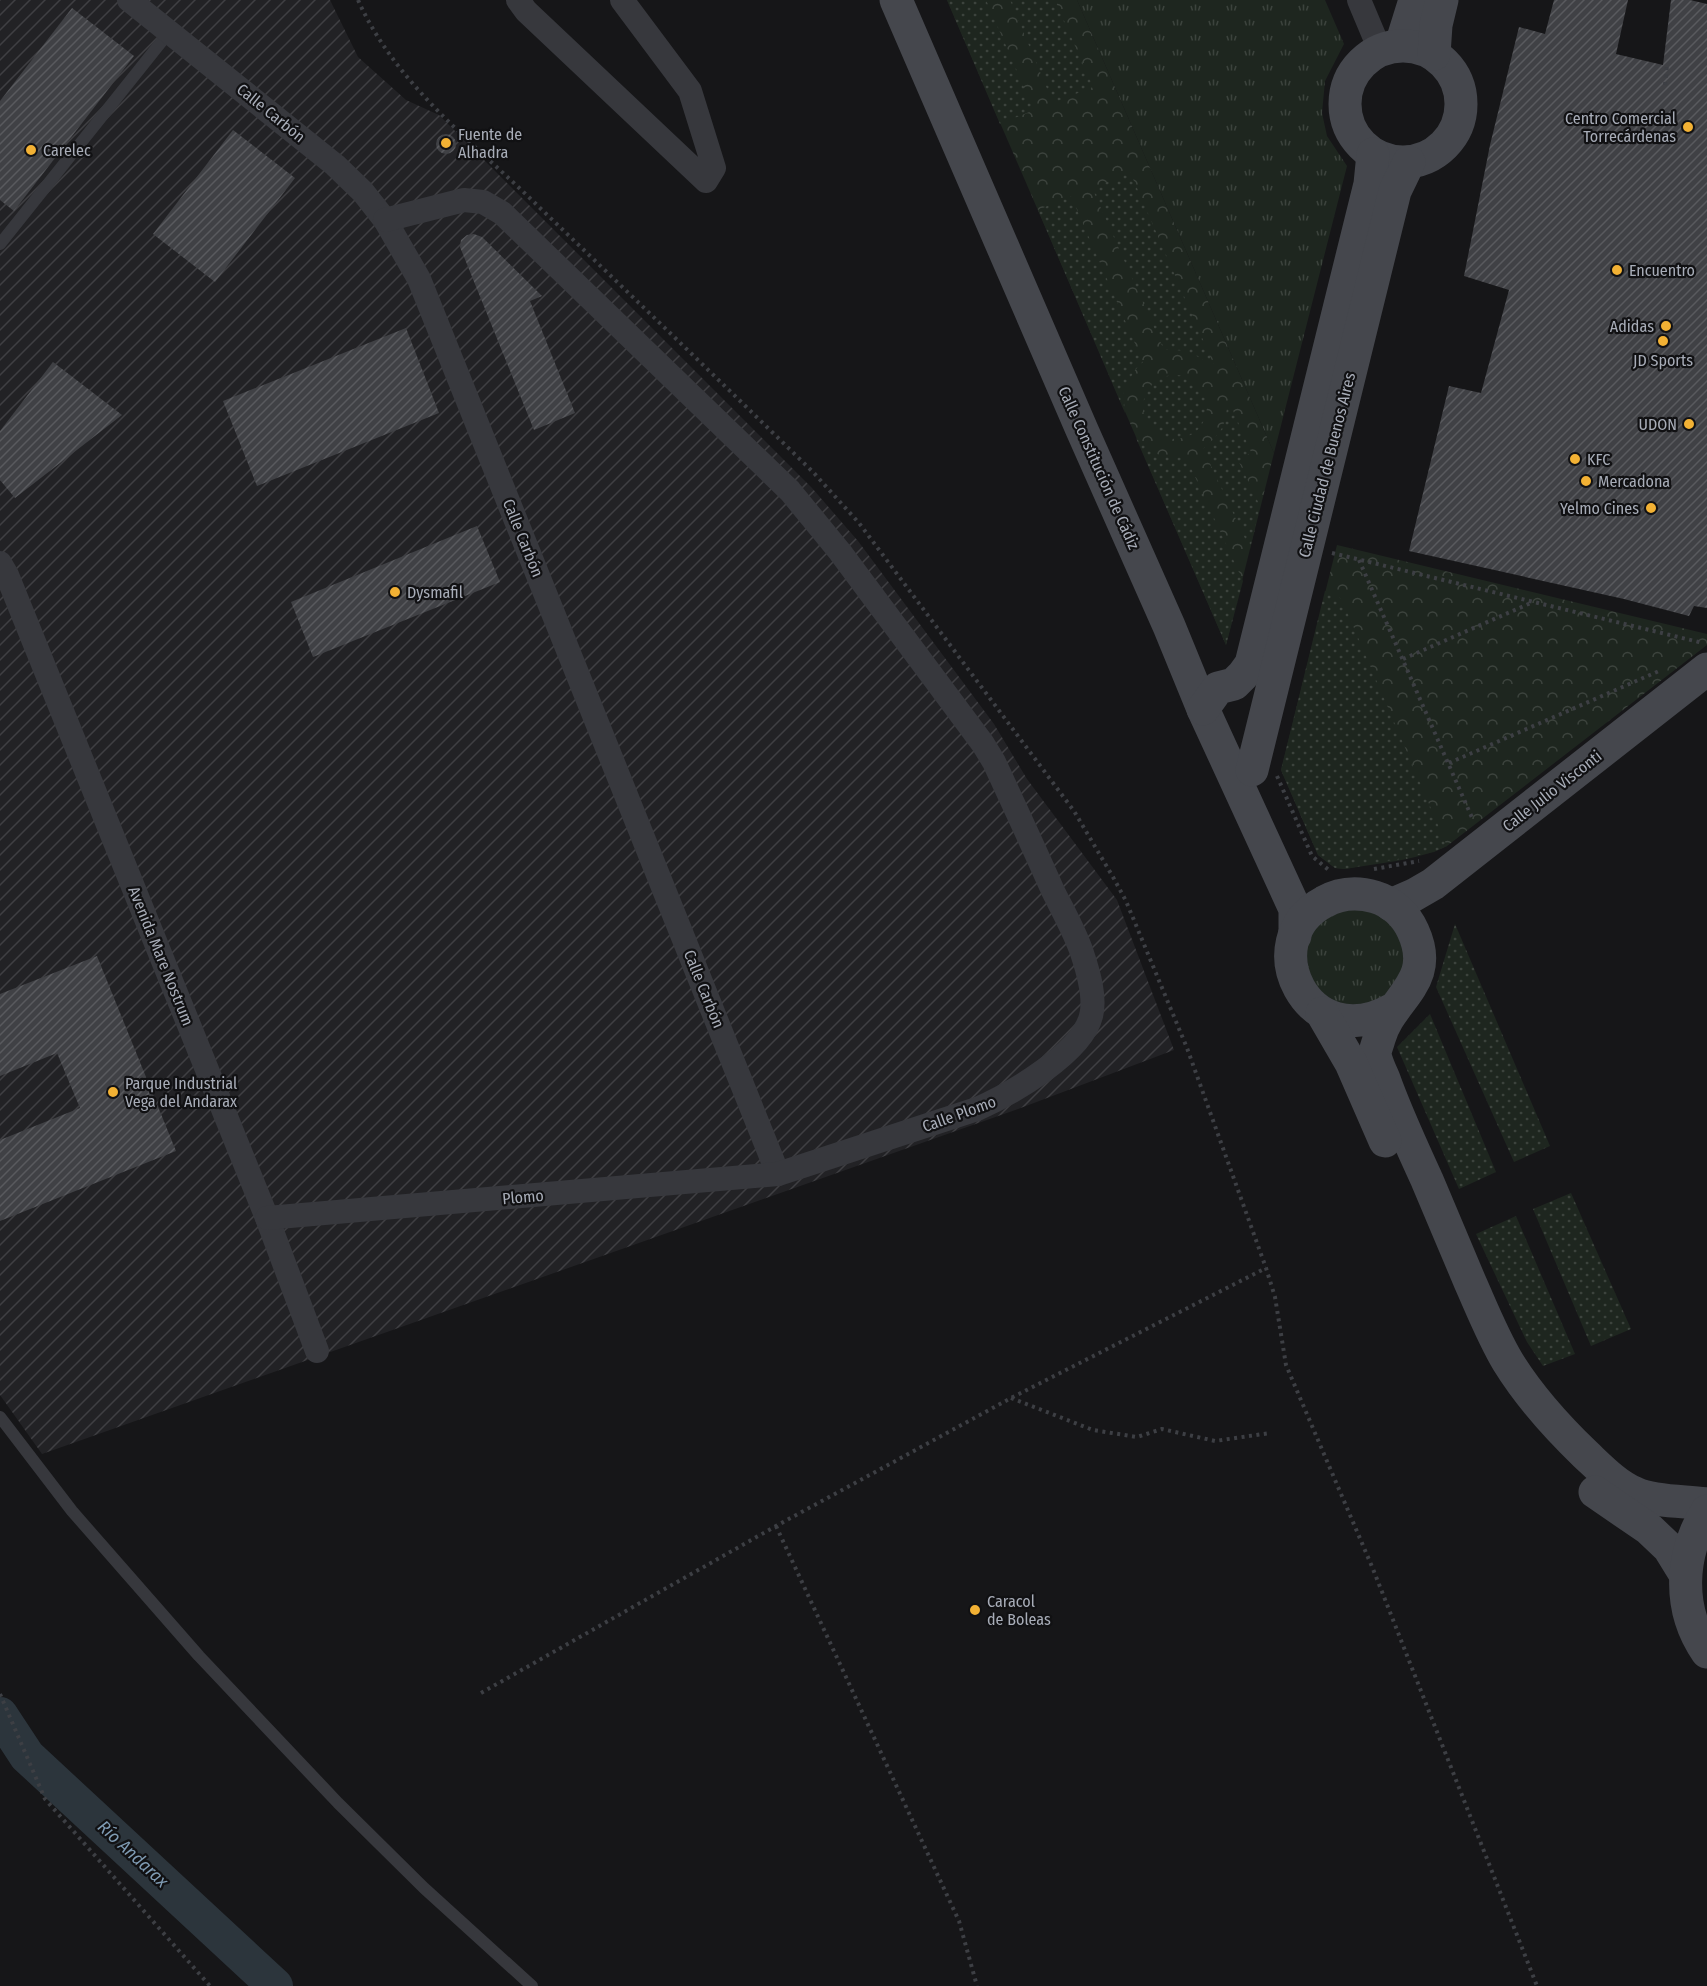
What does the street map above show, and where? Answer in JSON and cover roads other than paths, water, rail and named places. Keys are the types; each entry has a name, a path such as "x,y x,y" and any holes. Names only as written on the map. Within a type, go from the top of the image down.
{"street":[{"name":"Calle Carbón","path":"129,0 171,31 335,165 363,192 385,220 419,279 778,1174"},
{"path":"518,0 526,11 706,181 714,168 690,91 622,0"},
{"name":"Calle Constitución de Cádiz","path":"896,0 1169,626 1211,698 1264,769 1300,875 1331,888"},
{"name":"Calle Constitución de Cádiz","path":"917,0 1065,345 1211,698 1295,909 1295,936"},
{"path":"1359,0 1391,47"},
{"path":"1391,47 1415,0"},
{"path":"1434,54 1436,25 1442,0"},
{"path":"1391,47 1419,47 1434,54 1448,66 1457,81 1461,99 1460,117 1453,134 1442,147 1427,157 1409,162 1384,160 1356,140 1347,121 1344,100 1349,79 1362,62 1391,47"},
{"name":"Calle Ciudad de Buenos Aires","path":"1211,698 1234,684 1251,664 1370,184 1373,154"},
{"name":"Calle Ciudad de Buenos Aires","path":"1264,769 1395,191 1409,162"},
{"name":"Calle Plomo","path":"385,220 464,200 483,202 502,213 790,491 840,552 983,744 994,762 1082,952 1092,994 1092,1014 1086,1030 1075,1046 1013,1092 977,1109 778,1174"},
{"name":"Avenida Mare Nostrum","path":"0,562 8,575 267,1218 317,1351"},
{"name":"Calle Julio Visconti","path":"1391,905 1414,896 1433,884 1707,669"},
{"name":"Calle Julio Visconti","path":"1419,950 1427,921 1436,908 1707,697"},
{"path":"1331,888 1338,896 1366,895 1379,898 1391,905 1402,913 1410,924 1419,950 1416,976 1403,1000 1379,1017 1363,1022 1347,1021 1322,1013 1301,993 1293,975 1291,955 1295,936 1304,919 1331,888"},
{"path":"1393,1009 1380,1034 1375,1054 1389,1094 1489,1325 1509,1363 1538,1403 1568,1438 1607,1475 1636,1494 1707,1504"},
{"path":"1322,1013 1351,1063 1473,1341 1490,1374 1545,1446 1587,1487 1649,1529 1669,1548 1685,1574"},
{"name":"Plomo","path":"267,1218 778,1174"},
{"path":"1707,1511 1689,1549 1685,1574 1686,1598 1692,1622 1707,1652"}],"lane":[{"path":"0,244 171,31"},
{"path":"0,1417 72,1511 207,1665 353,1819 531,1986"}],"waterway":[{"name":"Río Andarax","path":"0,1715 27,1756 275,1986"}],"place":[{"name":"Centro Comercial Torrecárdenas","path":"1688,127"},
{"name":"Fuente de Alhadra","path":"446,143"},
{"name":"Carelec","path":"31,150"},
{"name":"Encuentro","path":"1617,270"},
{"name":"Adidas","path":"1666,326"},
{"name":"JD Sports","path":"1663,341"},
{"name":"UDON","path":"1689,424"},
{"name":"KFC","path":"1575,459"},
{"name":"Mercadona","path":"1586,481"},
{"name":"Yelmo Cines","path":"1651,508"},
{"name":"Dysmafil","path":"395,592"},
{"name":"Parque Industrial Vega del Andarax","path":"113,1092"},
{"name":"Caracol de Boleas","path":"975,1610"}]}
